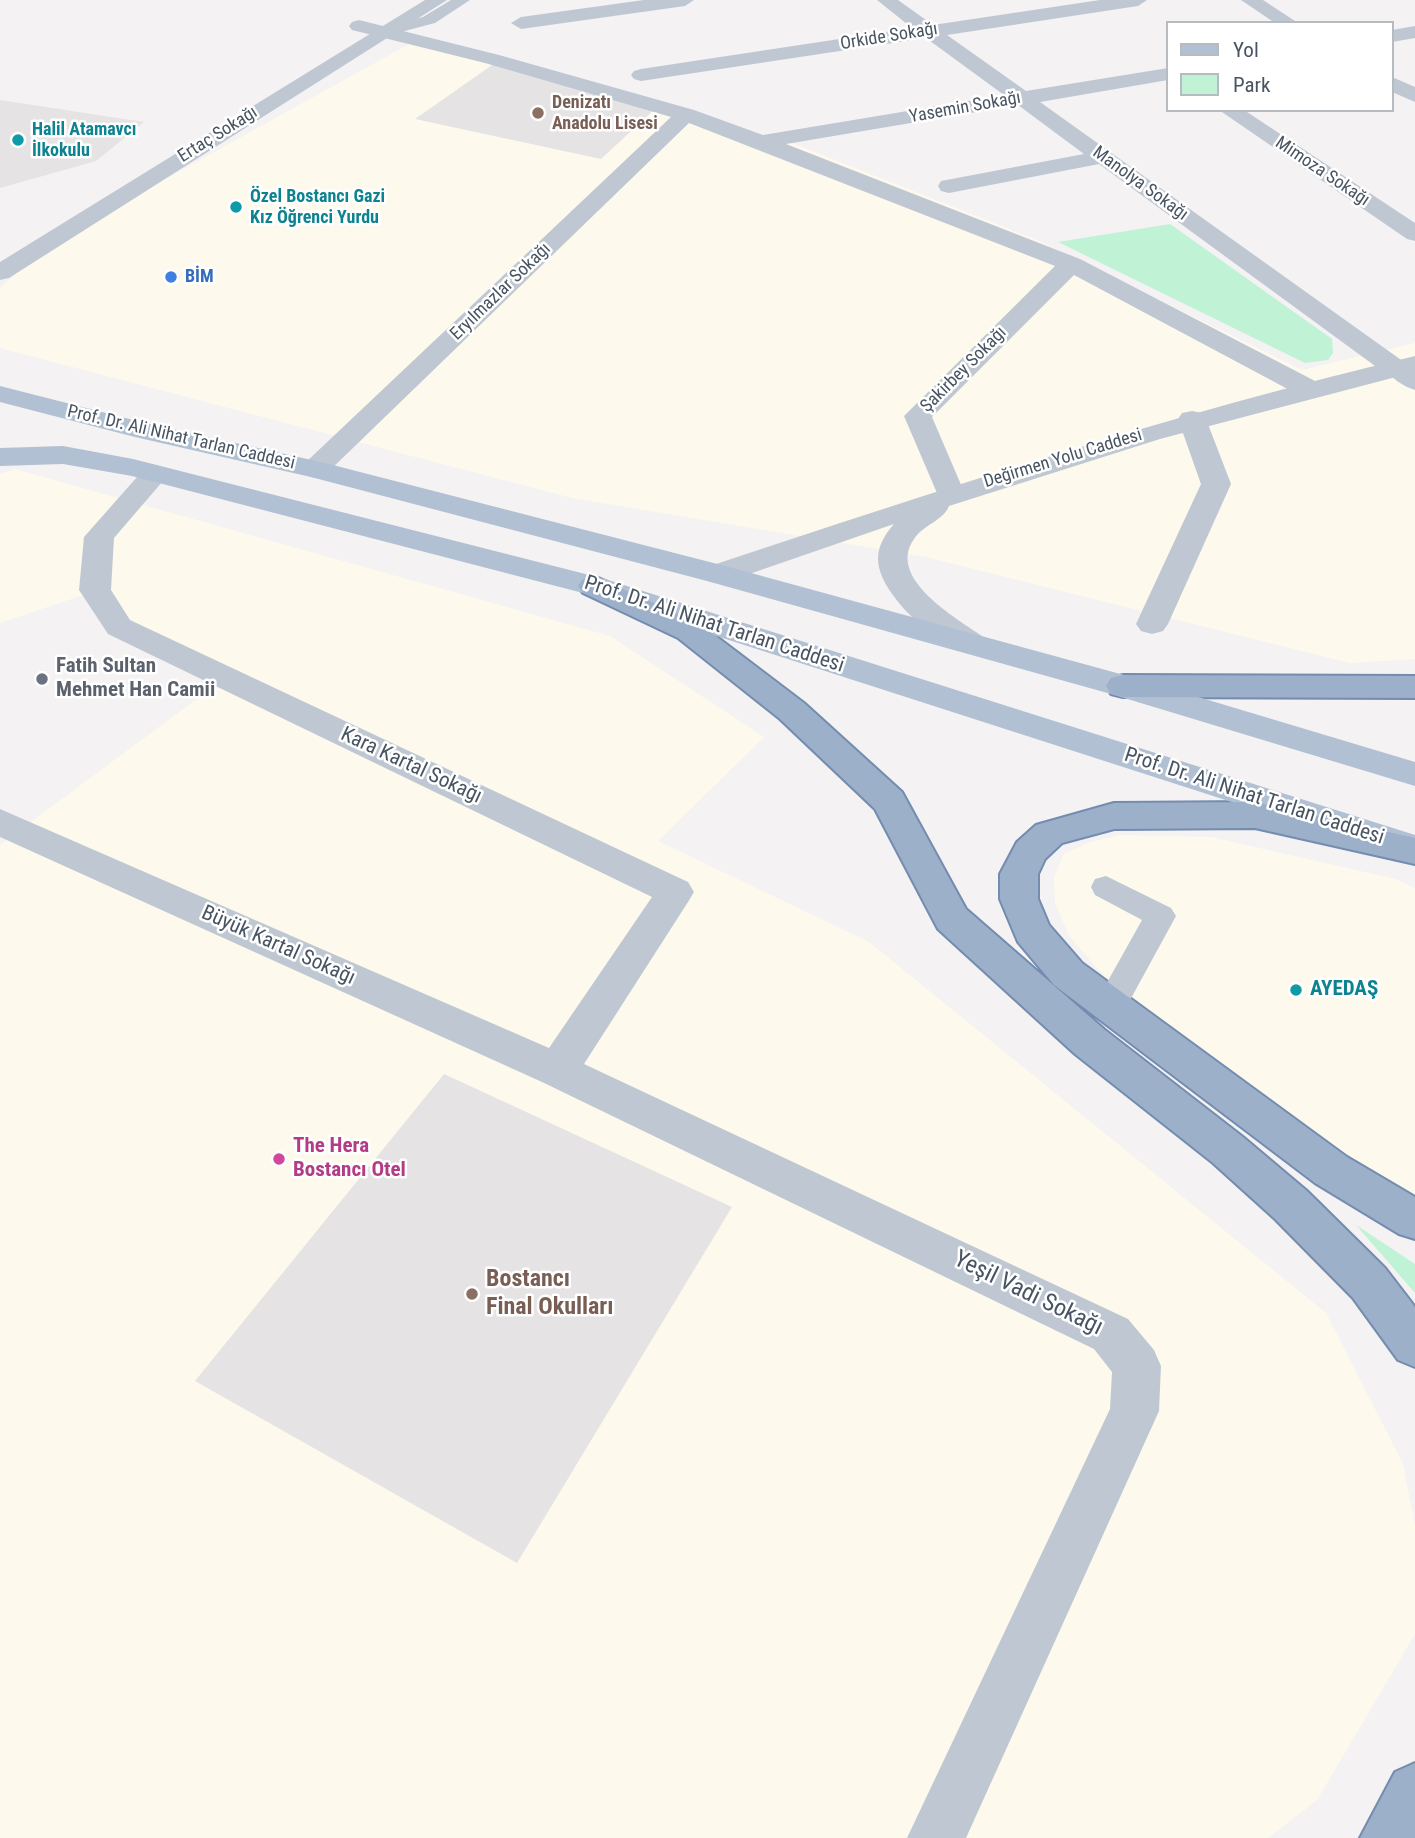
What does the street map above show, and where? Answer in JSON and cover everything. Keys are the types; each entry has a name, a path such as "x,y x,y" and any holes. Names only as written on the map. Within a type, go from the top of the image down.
{"highway":[{"path":"594,586 689,631 812,729 889,801 952,919 1090,1042 1228,1150 1291,1205 1369,1283 1415,1345"},
{"path":"1123,685 1415,687"},
{"path":"1415,849 1255,815 1165,813 1114,816 1049,834 1030,851 1019,874 1019,900 1032,932 1068,974 1331,1170 1415,1220"},
{"path":"1389,1838 1415,1792"}],"main road":[{"name":"Prof. Dr. Ali Nihat Tarlan Caddesi","path":"0,394 135,429 315,469 718,574 1123,685 1293,736"},
{"name":"Prof. Dr. Ali Nihat Tarlan Caddesi","path":"0,457 63,455 155,474 594,586 1415,849"},
{"path":"1293,736 1415,764"},
{"path":"1293,736 1415,774"}],"street":[{"name":"Ertaç Sokağı","path":"213,116 359,26 407,0"},
{"name":"Ertaç Sokağı","path":"0,272 438,0"},
{"path":"521,23 685,0"},
{"name":"Manolya Sokağı","path":"886,0 1021,99 1408,372"},
{"name":"Orkide Sokağı","path":"641,75 1138,0"},
{"path":"1250,0 1286,21"},
{"path":"359,26 492,60 686,115 761,142 1071,264 1307,388"},
{"path":"1394,36 1415,32"},
{"name":"Yasemin Sokağı","path":"761,142 1166,74"},
{"path":"1394,84 1415,96"},
{"name":"Mimoza Sokağı","path":"1232,112 1415,234"},
{"name":"Eryılmazlar Sokağı","path":"315,469 686,115"},
{"path":"949,186 1103,157"},
{"path":"0,251 126,170"},
{"name":"Şakirbey Sokağı","path":"950,494 918,416 1071,264"},
{"name":"Değirmen Yolu Caddesi","path":"718,574 950,494 1192,419 1307,388 1408,372"},
{"path":"1152,624 1216,484 1192,419"},
{"name":"Kara Kartal Sokağı","path":"155,474 99,537 95,590 119,627 675,892 556,1070"},
{"path":"950,494 898,538 893,559 898,581 920,608 970,643"},
{"name":"Büyük Kartal Sokağı","path":"0,822 556,1070"},
{"name":"Yeşil Vadi Sokağı","path":"556,1070 1111,1334 1137,1366 1134,1410 936,1838"}],"lane":[{"path":"383,32 429,20 462,0"},
{"path":"1106,887 1160,916 1111,1004"}],"shaded area":[{"path":"411,43 495,63 416,119 658,106 800,146 1039,241 1302,370 1415,343 1415,659 1350,663 926,557 572,498 0,348 0,288 50,243"},
{"name":"Denizatı Anadolu Lisesi","path":"495,63 658,106 601,159 415,119"},
{"path":"0,100 144,122 96,161 0,188"},
{"path":"15,469 610,636 764,737 658,841 869,942 1326,1313 1403,1464 1415,1526 1415,1634 1317,1800 1268,1838 0,1838 0,845 225,678 119,627 95,591 0,623 0,474"},
{"path":"1120,835 1211,837 1395,879 1415,888 1415,1199 1373,1174 1105,977 1069,936 1055,903 1054,877 1064,854 1090,842"},
{"name":"Bostancı Final Okulları","path":"444,1074 732,1207 517,1563 195,1381"}],"green space":[{"path":"1170,224 1332,339 1333,353 1328,360 1305,363 1058,242"},
{"path":"1356,1225 1415,1264 1415,1293"}],"place":[{"name":"Denizatı Anadolu Lisesi","path":"538,113"},
{"name":"Halil Atamavcı İlkokulu","path":"18,140"},
{"name":"Özel Bostancı Gazi Kız Öğrenci Yurdu","path":"236,207"},
{"name":"BİM","path":"171,277"},
{"name":"Fatih Sultan Mehmet Han Camii","path":"42,679"},
{"name":"AYEDAŞ","path":"1296,990"},
{"name":"The Hera Bostancı Otel","path":"279,1159"},
{"name":"Bostancı Final Okulları","path":"472,1294"}]}
